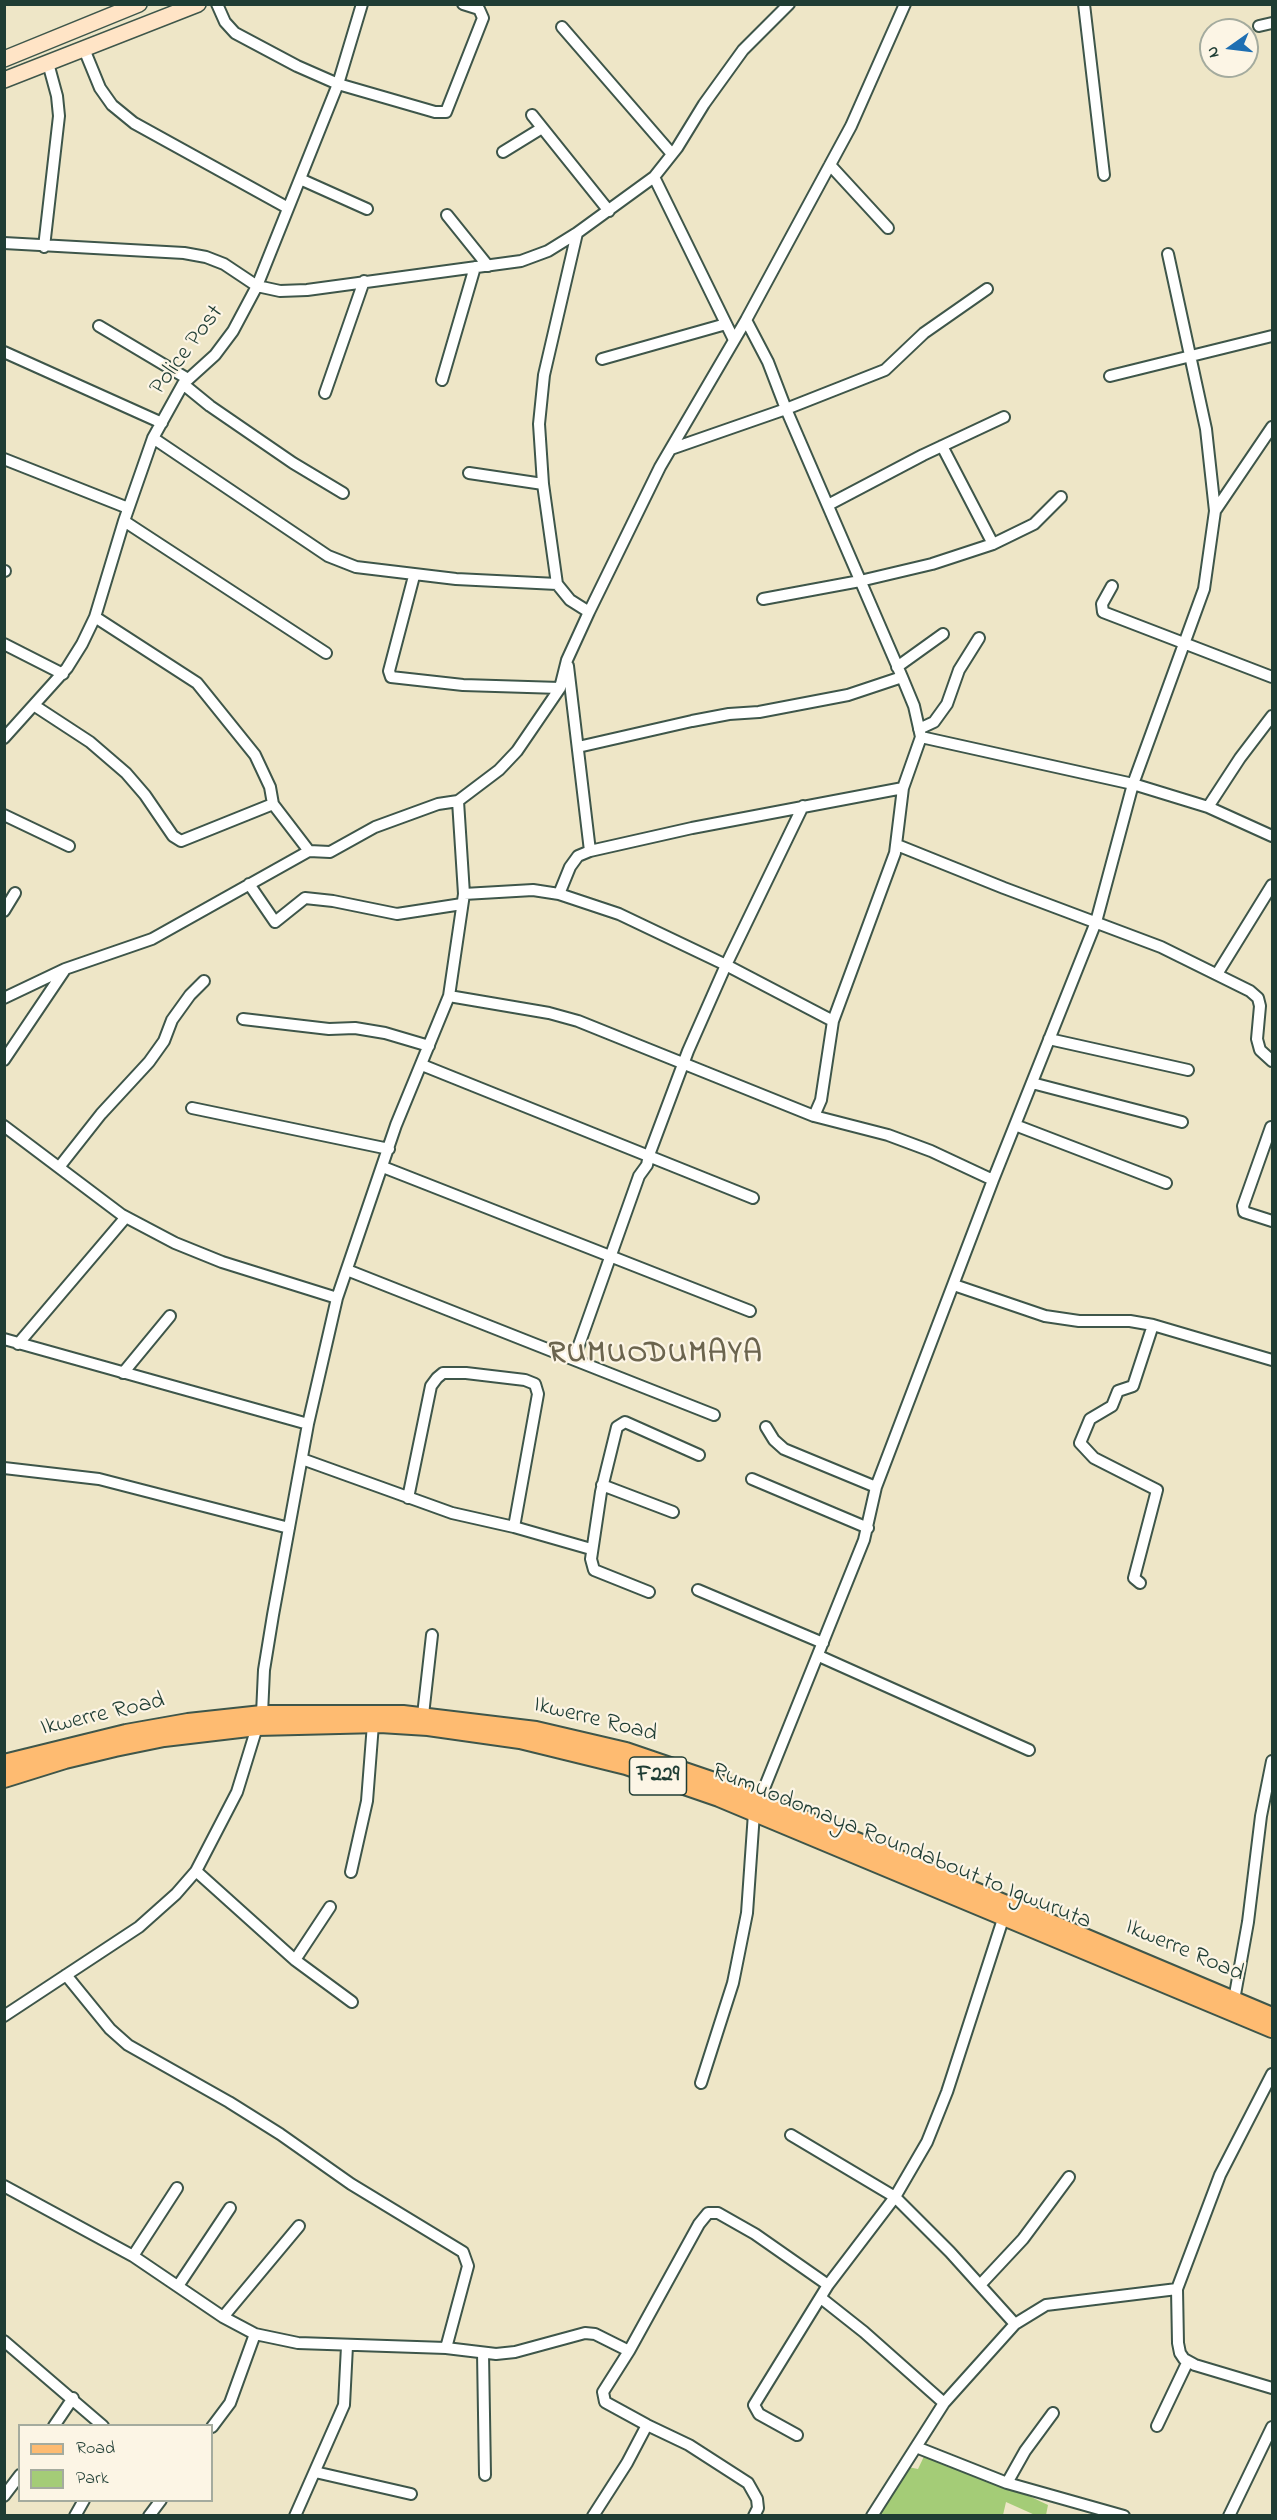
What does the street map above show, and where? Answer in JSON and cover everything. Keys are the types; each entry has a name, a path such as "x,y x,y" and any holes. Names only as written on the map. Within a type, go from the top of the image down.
{"main road":[{"path":"4,59 139,4"},
{"path":"4,80 198,4"},
{"name":"Ikwerre Road","path":"4,1764 126,1733 188,1722 260,1720 352,1713 423,1715 536,1730 626,1751 717,1782 757,1807 1272,2016"},
{"name":"Rumuodomaya Roundabout to Igwuruta","path":"4,1779 65,1760 115,1748 260,1720 428,1727 542,1745 636,1769 757,1807 1004,1916 1272,2029"}],"street":[{"path":"217,4 225,22 235,33 297,66 338,84 435,112 447,112 483,18 479,9 463,4"},
{"name":"Police Post","path":"4,738 63,674 82,644 95,617 128,508 153,438 186,382 215,355 233,332 257,286 338,84 362,4"},
{"path":"4,243 184,253 206,257 224,264 257,286 280,291 298,291 521,261 577,233 654,177 743,50 789,4"},
{"path":"4,998 65,969 152,939 309,851 330,852 375,826 438,804 458,801 499,770 517,751 560,688 567,660 589,612 671,449 746,320 851,126 905,4"},
{"path":"1084,4 1104,175"},
{"path":"1259,26 1272,23"},
{"path":"562,27 672,154"},
{"path":"84,49 100,88 112,105 134,123 288,208"},
{"path":"44,246 59,116 57,96 48,63"},
{"path":"532,115 609,211"},
{"path":"503,152 542,128"},
{"path":"830,165 888,228"},
{"path":"654,177 734,340"},
{"path":"300,178 367,208"},
{"path":"447,215 488,266"},
{"path":"577,233 544,375 539,424 543,484 557,584 570,600 589,612"},
{"path":"701,2083 734,1983 747,1913 757,1807 824,1643 868,1528 876,1487 993,1180 1096,922 1133,784 1204,589 1215,511 1206,429 1192,356 1168,254"},
{"path":"442,380 476,267"},
{"path":"325,393 364,281"},
{"path":"671,449 786,410 885,370 924,333 987,290"},
{"path":"746,320 768,362 786,410 914,706 920,733 903,788 897,845 869,927 832,1021 821,1100 814,1116"},
{"path":"603,359 726,324"},
{"path":"99,326 186,382 210,405 265,444 343,494"},
{"path":"1110,376 1272,336"},
{"path":"4,352 162,423"},
{"path":"828,505 1004,417"},
{"path":"1215,511 1272,427"},
{"path":"153,438 328,556 356,567 414,576 557,584"},
{"path":"942,446 993,544"},
{"path":"4,459 128,508"},
{"path":"468,473 543,484"},
{"path":"763,599 860,581 932,564 993,544 1034,524 1061,497"},
{"path":"124,522 326,653"},
{"path":"414,576 389,671 391,677 463,685 560,688"},
{"path":"1112,586 1102,604 1103,612 1272,677"},
{"path":"95,617 197,683 255,755 270,787 273,804 309,851"},
{"path":"578,747 692,721 729,714 759,712 848,694 899,672 943,634"},
{"path":"920,733 934,722 947,704 959,670 980,638"},
{"path":"4,644 63,674"},
{"path":"567,660 590,851"},
{"path":"35,706 90,742 126,773 145,795 173,836 181,841 273,804"},
{"path":"1208,807 1240,758 1272,716"},
{"path":"920,733 1133,784 1208,807 1272,836"},
{"path":"559,894 570,867 578,856 590,851 803,806 903,788"},
{"path":"4,2016 139,1927 176,1893 196,1871 237,1792 260,1720 264,1670 308,1424 337,1299 389,1149 449,996 463,899 458,801"},
{"path":"574,1359 639,1176 647,1165 683,1063 726,965 803,806"},
{"path":"4,815 69,846"},
{"path":"897,845 1161,947 1250,991 1258,998 1260,1006 1257,1039 1260,1050 1272,1061"},
{"path":"249,884 275,921 305,898 333,901 397,914 463,899 533,890 559,894 619,914 726,965 832,1021"},
{"path":"1217,974 1272,885"},
{"path":"4,911 15,893"},
{"path":"4,1060 65,969"},
{"path":"60,1166 101,1114 149,1062 164,1041 172,1020 190,995 204,981"},
{"path":"449,996 549,1013 578,1021 814,1116 888,1135 931,1151 993,1180"},
{"path":"243,1019 329,1029 355,1028 385,1033 429,1046"},
{"path":"1049,1039 1188,1070"},
{"path":"422,1065 753,1198"},
{"path":"1032,1083 1182,1122"},
{"path":"192,1108 389,1149"},
{"path":"1015,1125 1166,1183"},
{"path":"4,1126 126,1217 175,1243 222,1262 337,1299"},
{"path":"1271,1127 1243,1206 1244,1212 1272,1221"},
{"path":"383,1167 750,1311"},
{"path":"18,1344 126,1217"},
{"path":"347,1270 714,1415"},
{"path":"954,1285 1045,1316 1079,1321 1130,1321 1153,1325 1272,1360"},
{"path":"123,1373 170,1316"},
{"path":"1140,1583 1134,1578 1157,1490 1094,1458 1080,1443 1089,1419 1112,1407 1118,1391 1133,1386 1153,1325"},
{"path":"4,1339 308,1424"},
{"path":"408,1498 431,1386 437,1377 443,1373 466,1373 525,1380 535,1384 538,1394 514,1527"},
{"path":"649,1592 594,1570 591,1559 602,1485 617,1427 626,1422 699,1455"},
{"path":"766,1427 774,1440 784,1449 876,1487"},
{"path":"302,1459 452,1514 514,1527 591,1549"},
{"path":"4,1468 99,1479 289,1528"},
{"path":"752,1479 868,1528"},
{"path":"602,1485 673,1512"},
{"path":"698,1590 824,1643"},
{"path":"423,1715 432,1635"},
{"path":"819,1656 1029,1750"},
{"path":"351,1872 368,1801 373,1724"},
{"path":"1234,2000 1248,1922 1261,1816 1272,1761"},
{"path":"196,1871 295,1960 352,2002"},
{"path":"295,1960 330,1907"},
{"path":"797,2435 759,2414 754,2405 828,2285 895,2197 927,2142 947,2092 1004,1916"},
{"path":"66,1975 110,2028 128,2045 237,2107 351,2184 463,2252 468,2266 446,2348"},
{"path":"1272,2074 1220,2175 1177,2289 1180,2353 1195,2365 1272,2388"},
{"path":"790,2135 895,2197 1015,2324"},
{"path":"980,2285 1023,2239 1069,2177"},
{"path":"4,2186 133,2256 223,2317 255,2334 298,2343 446,2348 483,2353 515,2352 585,2333 595,2334 629,2351"},
{"path":"133,2256 177,2188"},
{"path":"178,2286 230,2208"},
{"path":"754,2516 758,2508 757,2499 748,2483 689,2445 605,2402 603,2392 629,2351 699,2224 708,2213 717,2213 755,2234 828,2285"},
{"path":"223,2317 298,2226"},
{"path":"872,2516 944,2403 1015,2324 1046,2305 1177,2289"},
{"path":"821,2298 864,2332 944,2403"},
{"path":"213,2426 230,2403 255,2334"},
{"path":"4,2341 102,2424"},
{"path":"295,2516 344,2405 347,2346"},
{"path":"483,2353 485,2475"},
{"path":"1157,2426 1188,2361"},
{"path":"55,2424 73,2398"},
{"path":"1007,2483 1025,2451 1053,2413"},
{"path":"593,2516 627,2463 647,2425"},
{"path":"1229,2516 1272,2427"},
{"path":"916,2447 1007,2483 1124,2516"},
{"path":"315,2472 411,2494"},
{"path":"4,2496 18,2478"},
{"path":"75,2516 83,2502"},
{"path":"149,2516 160,2502"}],"green space":[{"path":"928,2448 1048,2505 1046,2515 1035,2515 1006,2502 1003,2515 877,2516 903,2466 918,2469"}],"district":[{"name":"RUMUODUMAYA","path":"656,1356"}]}
